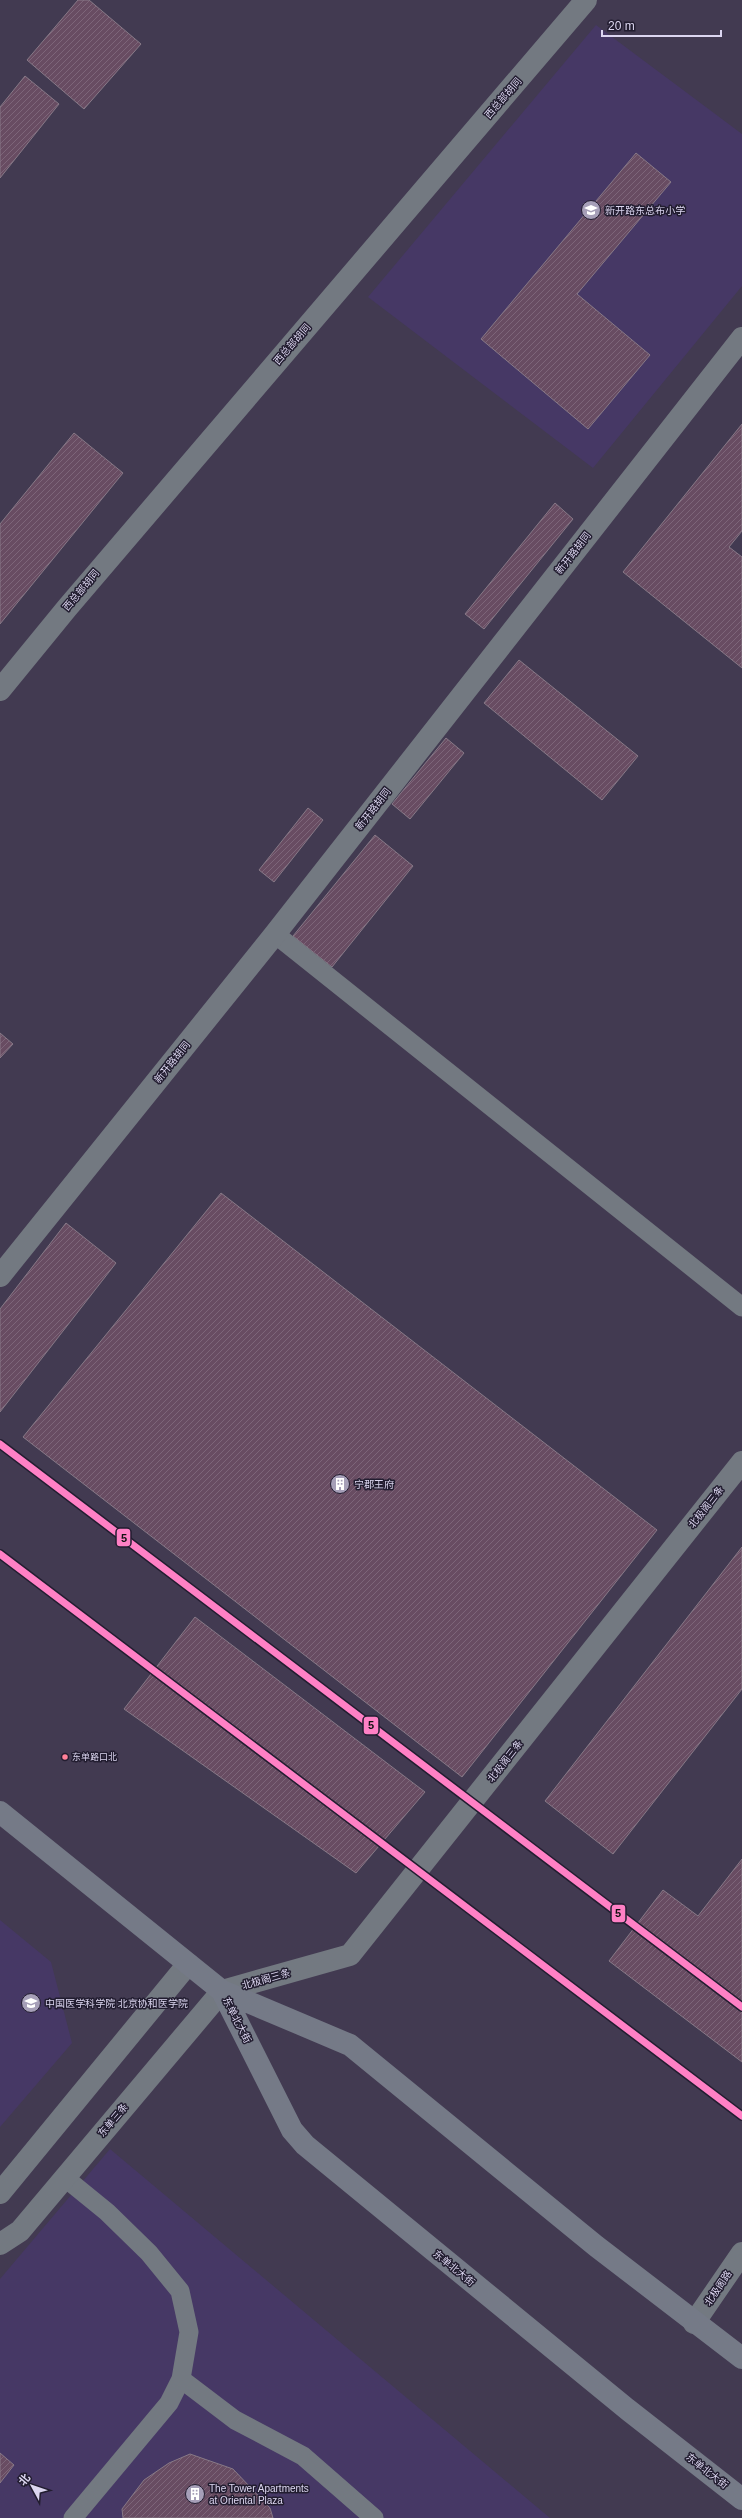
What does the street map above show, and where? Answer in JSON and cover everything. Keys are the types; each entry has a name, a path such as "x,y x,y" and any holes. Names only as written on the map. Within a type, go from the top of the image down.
{"main road":[{"name":"东单北大街","path":"0,1812 222,1991 350,2045 694,2323 742,2358"},
{"name":"东单北大街","path":"222,1991 292,2130 305,2145 627,2409 742,2499"}],"street":[{"name":"西总部胡同","path":"0,690 67,608 586,0"},
{"name":"新开路胡同","path":"0,1276 275,934 742,338"},
{"name":"北极阁三条","path":"222,1991 350,1955 742,1462"},
{"path":"0,2194 188,1964"},
{"name":"东单三条","path":"0,2244 20,2231 222,1991"},
{"name":"北极阁路","path":"694,2323 742,2253"}],"lane":[{"path":"275,934 742,1307"},
{"path":"64,2178 107,2212 149,2253 180,2291 189,2332 181,2379 169,2403 73,2518"},
{"path":"181,2379 235,2420 303,2456 374,2518"}],"shaded area":[{"name":"新开路东总布小学","path":"596,25 742,134 742,286 593,468 368,297"},
{"name":"中国医学科学院 北京协和医学院","path":"0,1920 51,1962 72,2043 0,2127"},
{"path":"110,2149 550,2518 0,2518 0,2279"}],"building":[{"path":"78,0 89,0 141,44 84,109 27,60"},
{"path":"25,76 59,104 0,178 0,107"},
{"path":"636,153 671,182 577,294 650,355 588,429 481,339"},
{"path":"742,424 742,531 729,547 742,557 742,668 623,572"},
{"path":"74,433 123,473 0,624 0,524"},
{"path":"555,503 573,519 484,629 465,614"},
{"path":"519,660 638,756 602,800 484,703"},
{"path":"446,738 464,753 410,819 392,804"},
{"path":"308,808 323,820 274,882 259,870"},
{"path":"375,835 413,866 332,967 293,936"},
{"path":"0,1033 13,1044 0,1058"},
{"name":"宁郡王府","path":"221,1193 657,1530 462,1777 23,1437"},
{"path":"66,1223 116,1263 0,1412 0,1309"},
{"path":"742,1547 742,1689 613,1854 545,1801"},
{"path":"195,1617 425,1792 356,1873 124,1709"},
{"path":"742,1859 742,2062 609,1961 663,1890 698,1916"},
{"path":"0,2453 14,2465 0,2483"},
{"name":"The Tower Apartments at Oriental Plaza","path":"190,2454 233,2469 270,2508 273,2518 123,2518 122,2509 144,2480 169,2463"}],"transit line":[{"name":"5","path":"0,1444 742,2007"},
{"name":"5","path":"0,1554 742,2116"}],"place":[{"name":"新开路东总布小学","path":"591,210"},
{"name":"宁郡王府","path":"340,1484"},
{"name":"东单路口北","path":"65,1757"},
{"name":"中国医学科学院 北京协和医学院","path":"31,2003"},
{"name":"The Tower Apartments at Oriental Plaza","path":"195,2494"}]}
